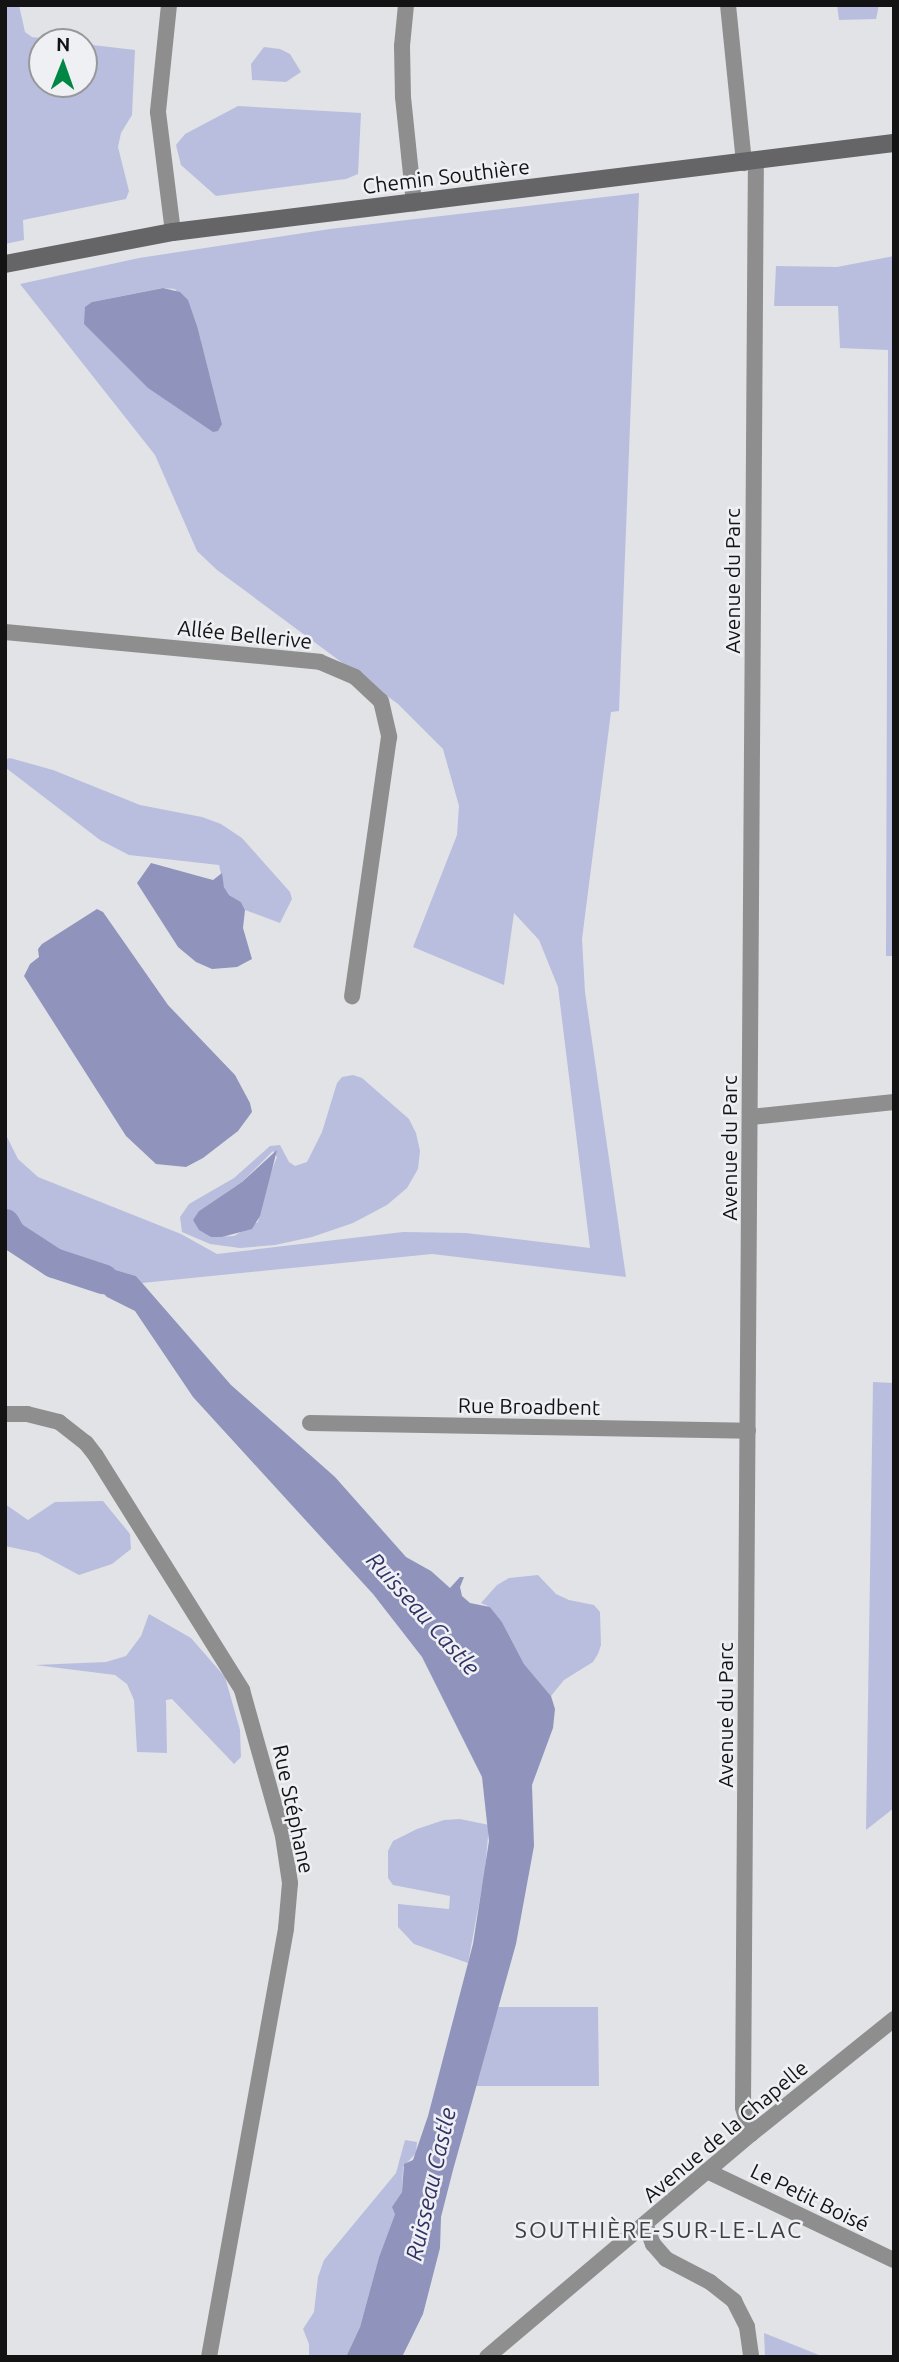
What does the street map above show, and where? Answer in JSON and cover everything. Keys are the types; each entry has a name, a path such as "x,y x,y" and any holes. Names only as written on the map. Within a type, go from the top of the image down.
{"street":[{"path":"169,5 158,105 173,232"},
{"path":"406,5 402,78 414,203"},
{"name":"Avenue du Parc","path":"728,5 750,162 751,1116 743,2107 751,2134"},
{"name":"Chemin Southière","path":"5,264 173,232 894,143"},
{"name":"Allée Bellerive","path":"5,632 320,663 355,677 381,701 389,737 352,996"},
{"path":"751,1116 894,1102"},
{"name":"Rue Stéphane","path":"5,1413 27,1413 60,1422 86,1443 96,1456 238,1681 250,1709 283,1836 290,1883 286,1929 209,2357"},
{"name":"Rue Broadbent","path":"310,1423 748,1431"},
{"name":"Avenue de la Chapelle","path":"487,2357 751,2134 894,2019"},
{"name":"Le Petit Boisé","path":"707,2171 894,2260"},
{"path":"645,2224 653,2244 666,2259 710,2282 734,2301 747,2327 751,2357"}],"shaded area":[{"path":"5,5 19,5 25,32 28,34 28,98 98,98 98,46 135,50 132,115 121,133 118,147 129,191 126,199 23,220 24,240 5,244"},
{"path":"837,5 879,5 876,19 839,20"},
{"path":"264,47 280,49 290,54 301,72 286,82 252,80 251,64"},
{"path":"238,106 361,113 358,174 346,179 216,196 181,165 176,145 185,134"},
{"path":"639,193 619,711 611,712 582,939 585,992 626,1277 432,1254 142,1283 136,1276 78,1259 67,1268 54,1263 11,1235 5,1224 5,1133 18,1159 38,1177 181,1234 217,1254 403,1232 466,1233 590,1248 558,987 539,940 514,913 504,985 413,947 457,835 459,806 443,749 398,704 217,570 197,551 155,455 20,284 139,258 330,229","holes":["162,288 175,289 198,329 222,424 92,302"]},
{"path":"894,256 894,956 886,956 888,350 840,348 838,306 774,306 776,266 837,267"},
{"path":"10,758 53,770 140,805 202,817 221,824 242,838 290,892 292,899 280,923 245,910 241,902 229,895 224,887 219,865 129,855 100,840 6,768 5,760"},
{"path":"353,1075 362,1078 409,1119 420,1151 418,1169 407,1188 387,1205 353,1223 312,1237 275,1245 240,1248 210,1244 182,1232 180,1217 189,1204 234,1178 270,1146 280,1145 289,1162 295,1166 307,1162 322,1132 337,1083 342,1077","holes":["273,1151 277,1157 266,1184 258,1222 234,1236 211,1237 199,1211 242,1182"]},
{"path":"873,1382 894,1383 894,1808 866,1830"},
{"path":"103,1501 130,1534 131,1549 112,1564 79,1575 38,1553 5,1546 5,1504 28,1520 55,1502"},
{"path":"538,1575 556,1594 569,1600 594,1605 600,1612 601,1645 598,1654 593,1662 564,1680 551,1696 524,1664 502,1622 490,1607 481,1603 497,1585 509,1578"},
{"path":"149,1614 191,1638 225,1677 240,1730 241,1757 234,1764 172,1699 166,1700 167,1753 137,1752 134,1700 127,1684 115,1675 35,1665 106,1662 126,1656 141,1636"},
{"path":"460,1819 489,1825 485,1871 468,1963 414,1944 398,1927 398,1904 449,1909 450,1896 393,1885 388,1878 388,1851 393,1841 444,1820"},
{"path":"498,2007 598,2007 599,2086 476,2086"},
{"path":"405,2140 417,2142 416,2153 403,2167 402,2192 395,2203 395,2214 379,2257 360,2327 346,2357 309,2357 309,2344 303,2329 314,2312 318,2277 324,2260 396,2173"},
{"path":"764,2333 824,2357 765,2357"}],"water":[{"path":"163,288 180,292 188,300 222,424 218,431 213,432 148,388 84,324 85,307 92,302"},
{"path":"151,863 213,880 222,873 224,887 229,895 241,902 245,910 243,928 252,959 237,967 212,969 196,962 178,947 137,883"},
{"path":"97,909 103,912 168,1005 235,1075 250,1103 252,1112 238,1131 203,1158 186,1167 156,1164 126,1136 24,976 30,964 39,957 38,949 42,944"},
{"path":"277,1150 260,1216 252,1229 222,1237 211,1237 199,1230 193,1220 199,1211 242,1182"},
{"path":"78,1259 136,1276 231,1385 335,1477 406,1557 431,1571 450,1588 460,1577 464,1577 460,1587 462,1596 470,1603 490,1607 502,1622 524,1664 551,1696 555,1709 553,1728 532,1785 534,1846 516,1944 441,2217 440,2248 423,2314 402,2357 346,2357 360,2327 379,2257 395,2214 392,2207 402,2192 404,2164 413,2160 428,2116 473,1944 489,1841 482,1777 422,1657 373,1594 193,1397 135,1311 107,1297 97,1287 71,1280 67,1268"}],"waterway":[{"name":"Ruisseau Castle","path":"5,1224 11,1235 54,1263 103,1279"}],"district":[{"name":"SOUTHIÈRE-SUR-LE-LAC","path":"659,2230"}]}
